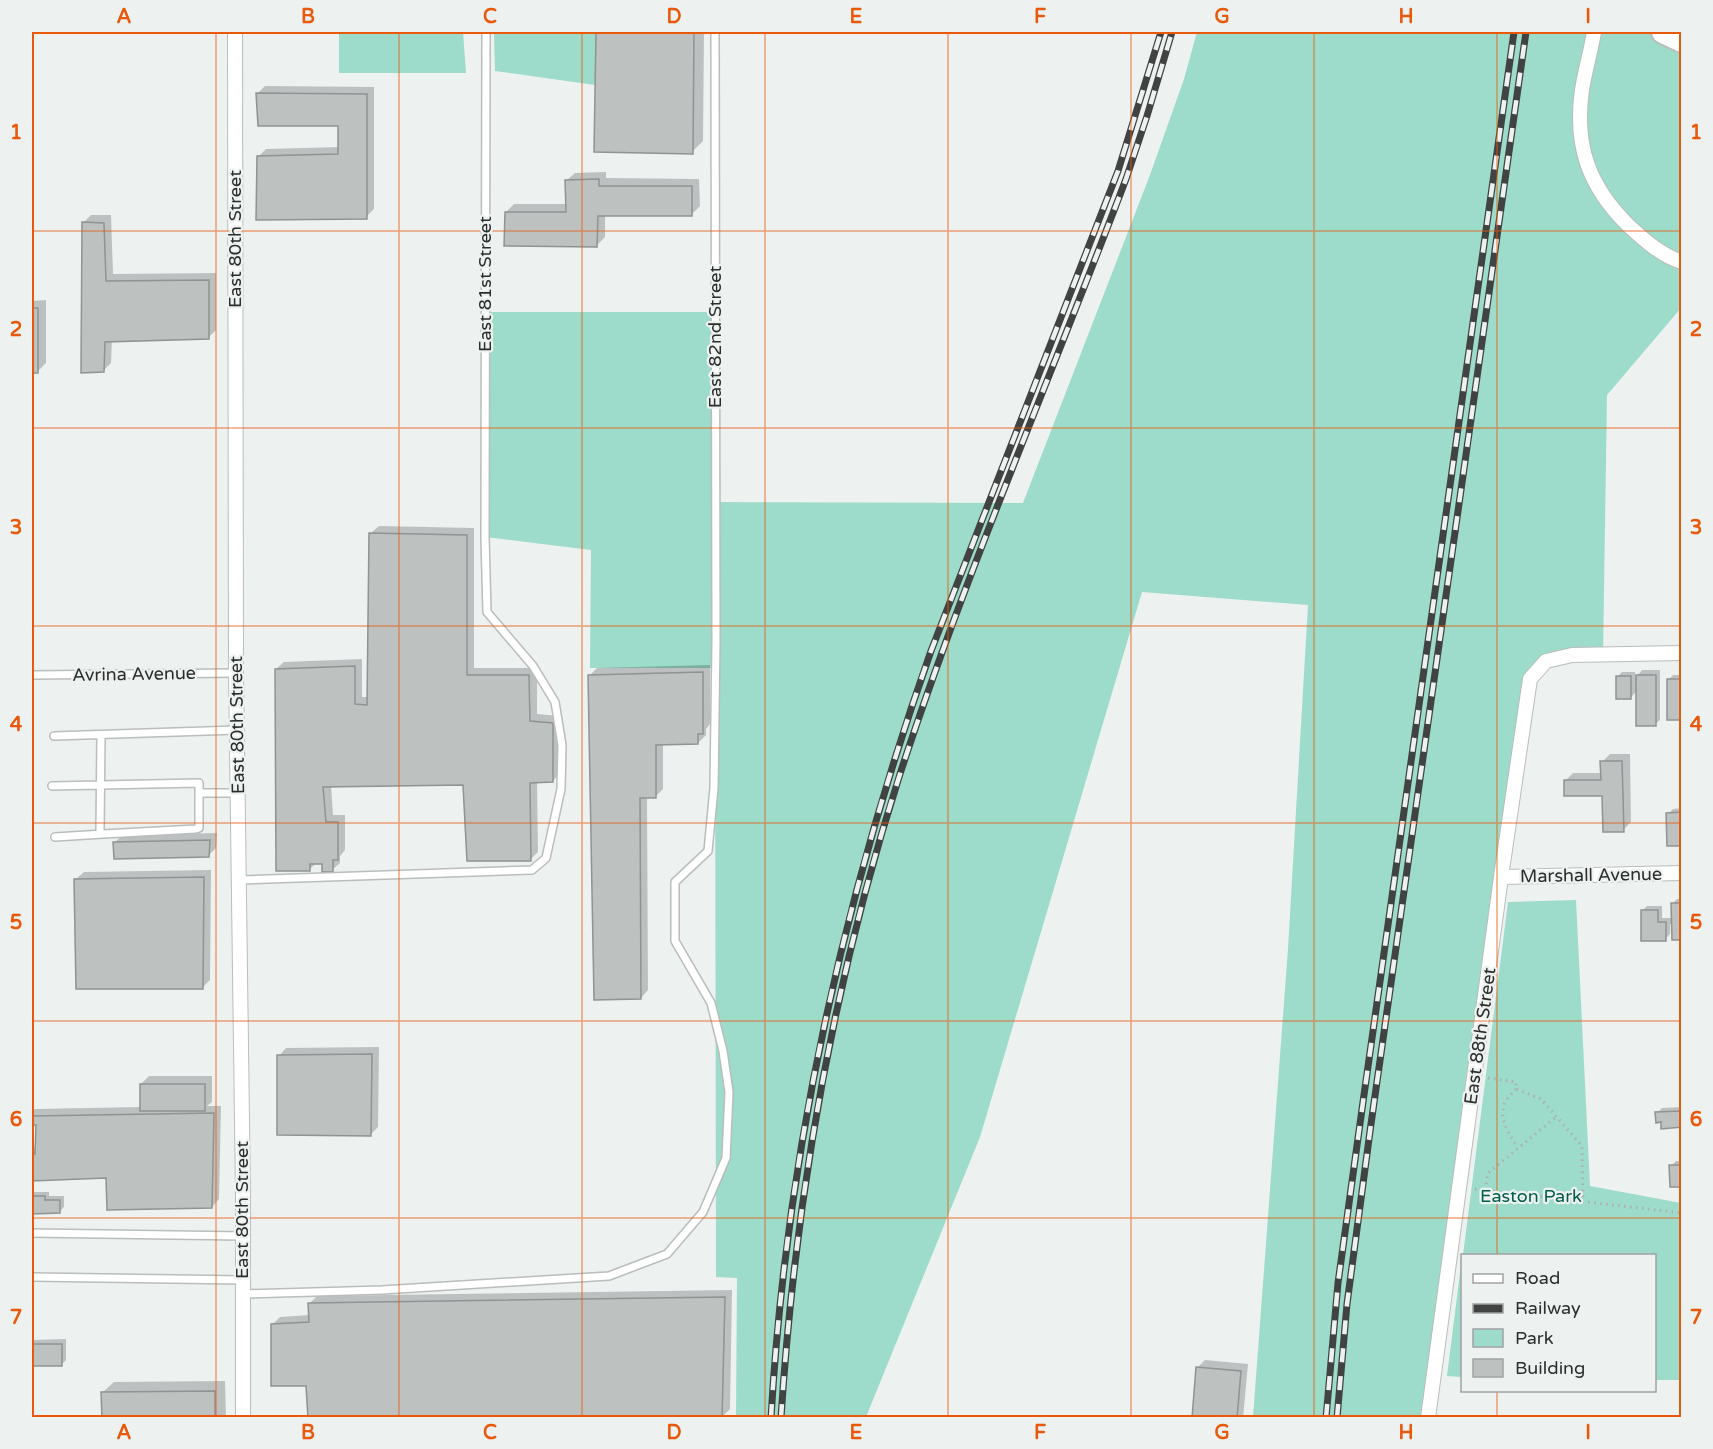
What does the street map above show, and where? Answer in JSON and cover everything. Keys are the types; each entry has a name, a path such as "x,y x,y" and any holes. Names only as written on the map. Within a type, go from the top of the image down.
{"main road":[{"path":"1664,32 1682,41"}],"street":[{"name":"East 80th Street","path":"235,32 236,673 243,1418"},
{"path":"1594,32 1582,100 1580,131 1587,162 1599,192 1621,218 1644,241 1682,262"},
{"name":"East 88th Street","path":"1428,1418 1530,679 1546,661 1572,655 1682,653"},
{"name":"Marshall Avenue","path":"1501,877 1682,873"}],"lane":[{"name":"East 81st Street","path":"239,880 532,870 546,858 561,789 562,745 555,702 533,666 487,612 485,537 486,32"},
{"name":"East 82nd Street","path":"32,1277 243,1287 382,1290 609,1276 667,1254 703,1212 726,1158 729,1092 723,1051 711,1003 675,941 675,882 708,851 714,788 716,642 715,32"},
{"name":"Avrina Avenue","path":"32,675 236,673"},
{"path":"54,736 237,730"},
{"path":"101,735 100,831 103,834"},
{"path":"52,786 199,783 199,828 55,837"},
{"path":"199,793 238,793"},
{"path":"32,1233 243,1236"}],"path":[{"path":"1486,1077 1516,1082 1516,1089 1504,1104 1503,1117 1510,1137 1519,1148"},
{"path":"1516,1089 1540,1099 1582,1146 1583,1202"},
{"path":"1485,1190 1488,1173 1556,1117"},
{"path":"1472,1189 1682,1213"}],"green space":[{"path":"339,32 463,32 466,73 339,73"},
{"path":"494,32 596,32 595,85 495,71"},
{"path":"1197,32 1663,32 1681,41 1681,308 1607,395 1603,655 1546,661 1530,680 1428,1417 1253,1417 1288,949 1308,605 1142,592 980,1137 866,1417 736,1417 737,1278 716,1277 715,668 590,668 591,550 485,537 485,312 715,312 716,502 1023,503 1150,175 1184,79"},
{"name":"Easton Park","path":"1576,900 1590,1186 1681,1203 1681,1380 1656,1380 1656,1254 1463,1254 1508,902"},
{"name":"Easton Park","path":"1461,1265 1461,1377 1447,1376"}],"building":[{"path":"596,32 694,32 693,154 594,152"},
{"path":"256,93 367,94 367,219 256,220 257,156 338,154 338,126 258,126"},
{"path":"599,179 599,186 692,186 692,216 598,216 597,247 504,246 505,212 566,212 565,180"},
{"path":"82,222 104,223 106,281 209,280 209,339 105,342 104,372 81,373"},
{"path":"32,308 38,308 38,373 32,373"},
{"path":"369,533 467,535 467,675 529,675 530,721 553,723 553,782 530,783 531,861 467,861 463,785 323,787 326,822 338,822 338,860 333,860 333,872 322,872 322,864 310,864 310,871 276,871 275,669 355,666 355,704 367,705"},
{"path":"703,672 703,734 698,734 698,744 656,745 656,798 640,798 641,999 594,1000 588,675"},
{"path":"1636,675 1656,675 1656,726 1636,726"},
{"path":"1616,676 1631,676 1631,699 1616,699"},
{"path":"1667,679 1682,679 1682,720 1667,720"},
{"path":"1600,761 1622,761 1624,832 1603,832 1602,796 1564,796 1564,780 1601,780"},
{"path":"1682,812 1682,846 1667,846 1666,813"},
{"path":"210,840 209,857 114,859 113,842"},
{"path":"204,877 203,989 76,989 74,879"},
{"path":"1671,903 1682,903 1682,940 1672,940"},
{"path":"1641,910 1658,910 1658,922 1666,922 1666,941 1641,941"},
{"path":"372,1054 371,1136 277,1135 277,1055"},
{"path":"140,1084 205,1084 205,1111 140,1111"},
{"path":"1682,1111 1682,1127 1661,1129 1661,1122 1656,1123 1655,1112"},
{"path":"214,1113 212,1208 107,1210 106,1178 32,1181 32,1154 35,1154 36,1125 32,1125 32,1116"},
{"path":"1669,1165 1682,1165 1682,1187 1670,1187"},
{"path":"32,1196 45,1196 45,1200 60,1200 60,1213 32,1214"},
{"path":"725,1297 722,1418 308,1418 306,1386 271,1386 271,1324 309,1322 308,1303"},
{"path":"32,1344 62,1344 62,1366 32,1366"},
{"path":"1196,1367 1241,1371 1237,1418 1192,1418"},
{"path":"215,1391 215,1418 102,1418 101,1392"}],"railway":[{"path":"771,1418 790,1222 805,1125 846,933 871,838 899,744 931,651 1118,171 1161,32"},
{"path":"781,1418 787,1336 807,1173 837,1011 876,852 900,774 953,624 1126,179 1172,32"},
{"path":"1326,1418 1338,1283 1514,32"},
{"path":"1337,1418 1347,1304 1371,1124 1526,32"}]}
